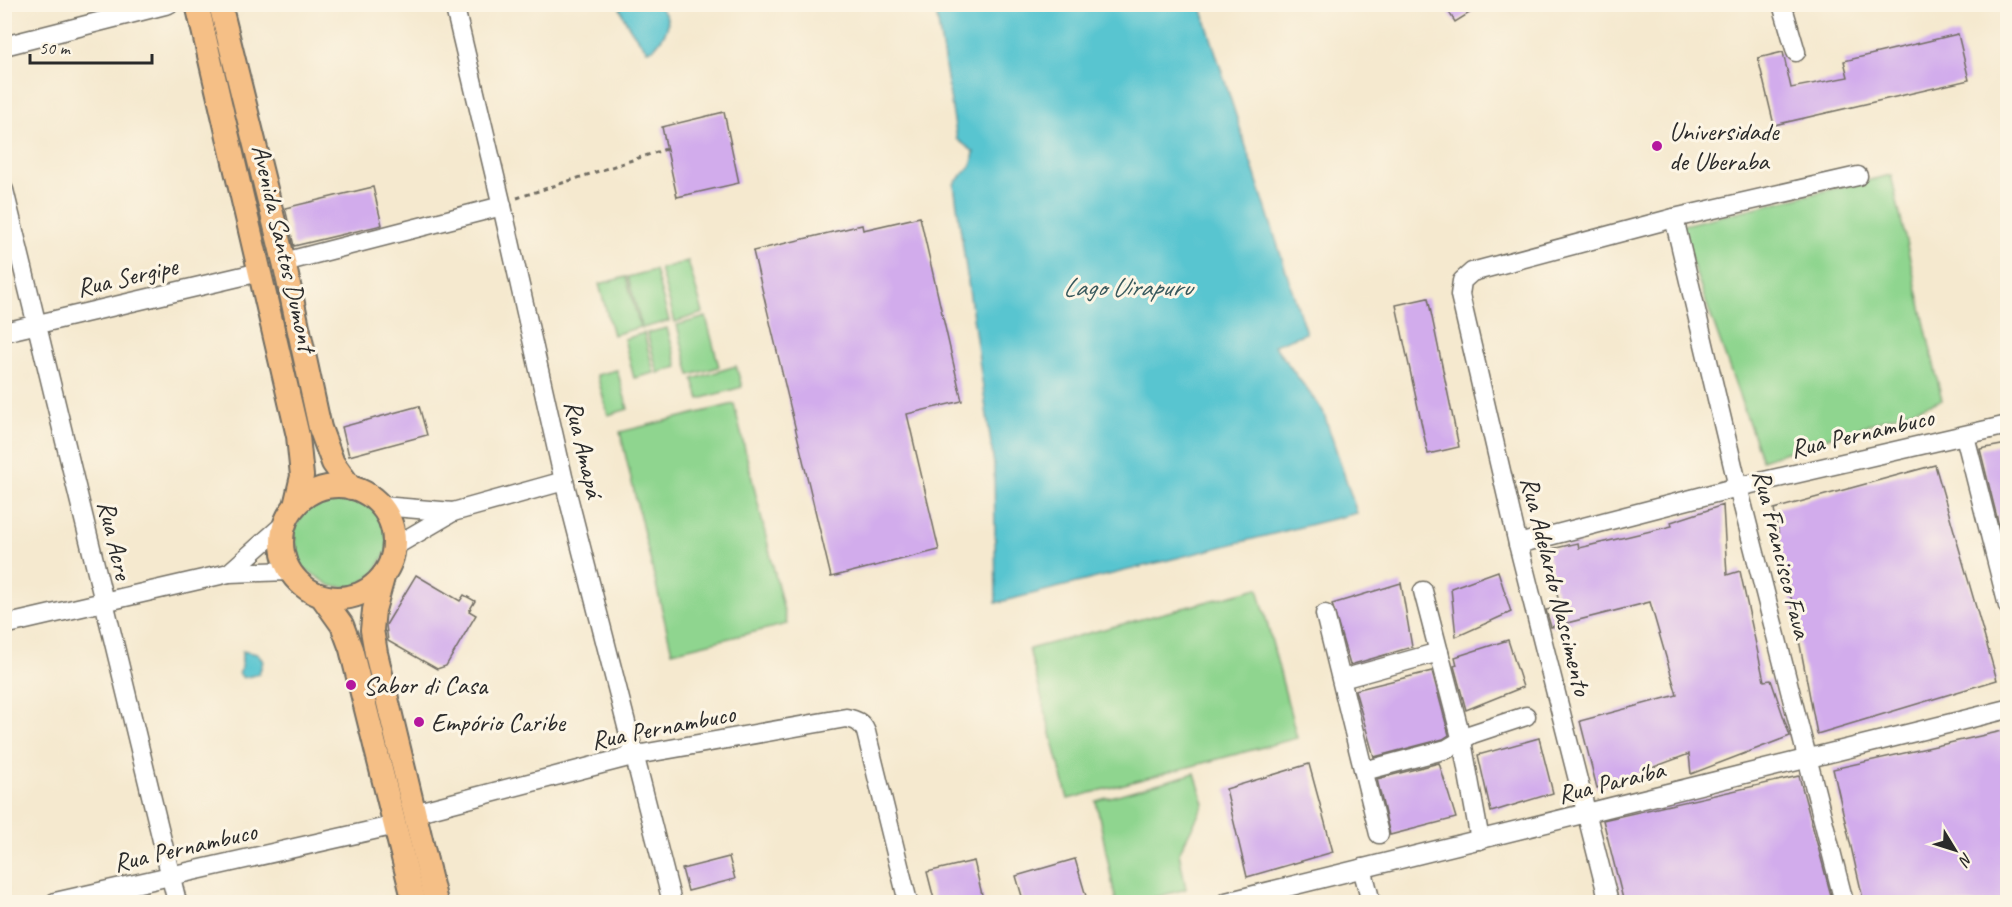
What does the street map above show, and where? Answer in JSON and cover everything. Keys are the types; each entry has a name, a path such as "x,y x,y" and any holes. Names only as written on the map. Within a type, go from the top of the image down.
{"main road":[{"name":"Avenida Santos Dumont","path":"197,4 298,436 302,476 295,506"},
{"name":"Avenida Santos Dumont","path":"220,4 284,262 320,428 333,463 351,488"},
{"name":"Avenida Santos Dumont","path":"282,526 295,506 306,496 320,489 335,486 351,488 368,495 382,506"},
{"path":"382,506 391,524 395,546 385,573 372,630 405,819 414,903"},
{"path":"282,526 282,553 289,571 296,581 322,597 340,599 357,595 373,586 385,573"},
{"path":"322,597 342,624 405,819 436,903"}],"street":[{"path":"4,46 168,4"},
{"name":"Rua Amapá","path":"454,4 564,481 636,755 672,903"},
{"path":"1782,4 1796,52"},
{"path":"1674,218 1858,176"},
{"name":"Rua Acre","path":"4,190 177,903"},
{"path":"284,262 502,206"},
{"name":"Rua Adelardo Nascimento","path":"1609,903 1518,544 1460,295 1462,281 1472,272 1674,218"},
{"name":"Rua Francisco Fava","path":"1674,218 1738,487 1844,903"},
{"name":"Rua Sergipe","path":"4,332 261,272"},
{"name":"Rua Pernambuco","path":"1518,544 1738,487 2007,425"},
{"path":"1965,436 2007,606"},
{"path":"395,546 453,512 564,481"},
{"path":"382,506 453,512"},
{"path":"229,573 282,526"},
{"path":"4,625 229,573 289,571"},
{"path":"1423,591 1462,741 1480,840"},
{"path":"1325,614 1379,834"},
{"path":"1342,679 1439,652"},
{"name":"Rua Paraíba","path":"1226,903 2007,709"},
{"path":"1364,771 1447,749 1472,734 1526,716"},
{"name":"Rua Pernambuco","path":"55,903 405,819 636,755 846,718 862,724 866,732 908,903"},
{"path":"1362,868 1371,903"}],"path":[{"path":"502,206 519,197 666,149"}],"green space":[{"path":"1891,175 1942,400 1762,460 1679,226"},
{"path":"688,261 703,313 675,322 660,269"},
{"path":"655,270 669,321 642,328 628,277"},
{"path":"626,277 640,327 613,335 599,284"},
{"path":"706,317 719,367 690,375 677,325"},
{"path":"667,328 678,367 658,373 647,333"},
{"path":"644,333 654,373 634,378 624,339"},
{"path":"736,366 742,387 699,399 693,379"},
{"path":"617,370 628,409 608,415 597,375"},
{"path":"734,404 787,624 672,652 620,432"},
{"path":"331,493 351,495 380,514 389,548 373,575 354,587 331,586 301,566 293,532 306,508"},
{"path":"1258,588 1297,738 1068,799 1029,649"},
{"path":"1195,773 1204,804 1179,853 1186,889 1138,902 1116,902 1096,801"}],"water":[{"path":"619,5 657,5 663,11 668,22 667,27 653,49 647,50 638,39"},
{"name":"Lago Uirapuru","path":"935,5 1197,5 1201,7 1306,333 1274,345 1323,411 1357,513 996,603 994,465 954,184 972,164 974,152 957,139"},
{"path":"242,651 257,654 263,661 259,674 243,678 239,673 242,666"}],"building":[{"path":"1444,4 1484,4 1455,22"},
{"path":"1958,34 1969,80 1774,125 1758,58 1783,52 1791,88 1848,77 1844,61"},
{"path":"724,112 739,183 677,197 662,127"},
{"path":"373,187 382,225 294,246 285,208"},
{"path":"920,217 962,401 907,414 939,550 831,577 753,251 862,225 863,230"},
{"path":"1428,298 1459,447 1428,454 1396,305"},
{"path":"419,406 427,435 349,456 342,427"},
{"path":"2007,444 2007,558 1980,449"},
{"path":"1935,465 1997,680 1817,734 1774,509"},
{"path":"1723,505 1727,575 1740,571 1764,681 1771,680 1790,736 1691,774 1689,754 1597,788 1580,721 1677,695 1650,602 1551,627 1546,610 1560,607 1547,550 1578,543 1579,548 1672,526 1671,522"},
{"path":"1498,571 1511,612 1456,637 1451,588"},
{"path":"416,575 460,601 464,595 475,601 469,611 476,615 446,666 437,669 388,641 386,625"},
{"path":"1401,583 1412,647 1350,665 1332,604"},
{"path":"1508,640 1523,687 1466,710 1454,666 1457,665 1455,657"},
{"path":"1432,671 1449,735 1443,739 1374,757 1355,690"},
{"path":"2007,730 2007,903 1864,903 1833,769"},
{"path":"1539,738 1553,793 1491,812 1478,755"},
{"path":"1439,763 1456,818 1390,835 1377,779"},
{"path":"1309,764 1333,852 1247,877 1226,789"},
{"path":"1799,776 1833,903 1624,903 1603,820"},
{"path":"729,857 735,879 688,891 682,869"},
{"path":"1075,859 1088,903 1024,903 1016,876"},
{"path":"974,861 984,903 935,903 927,872"}],"place":[{"name":"Universidade de Uberaba","path":"1657,146"},
{"name":"Sabor di Casa","path":"351,685"},
{"name":"Empório Caribe","path":"419,722"}]}
